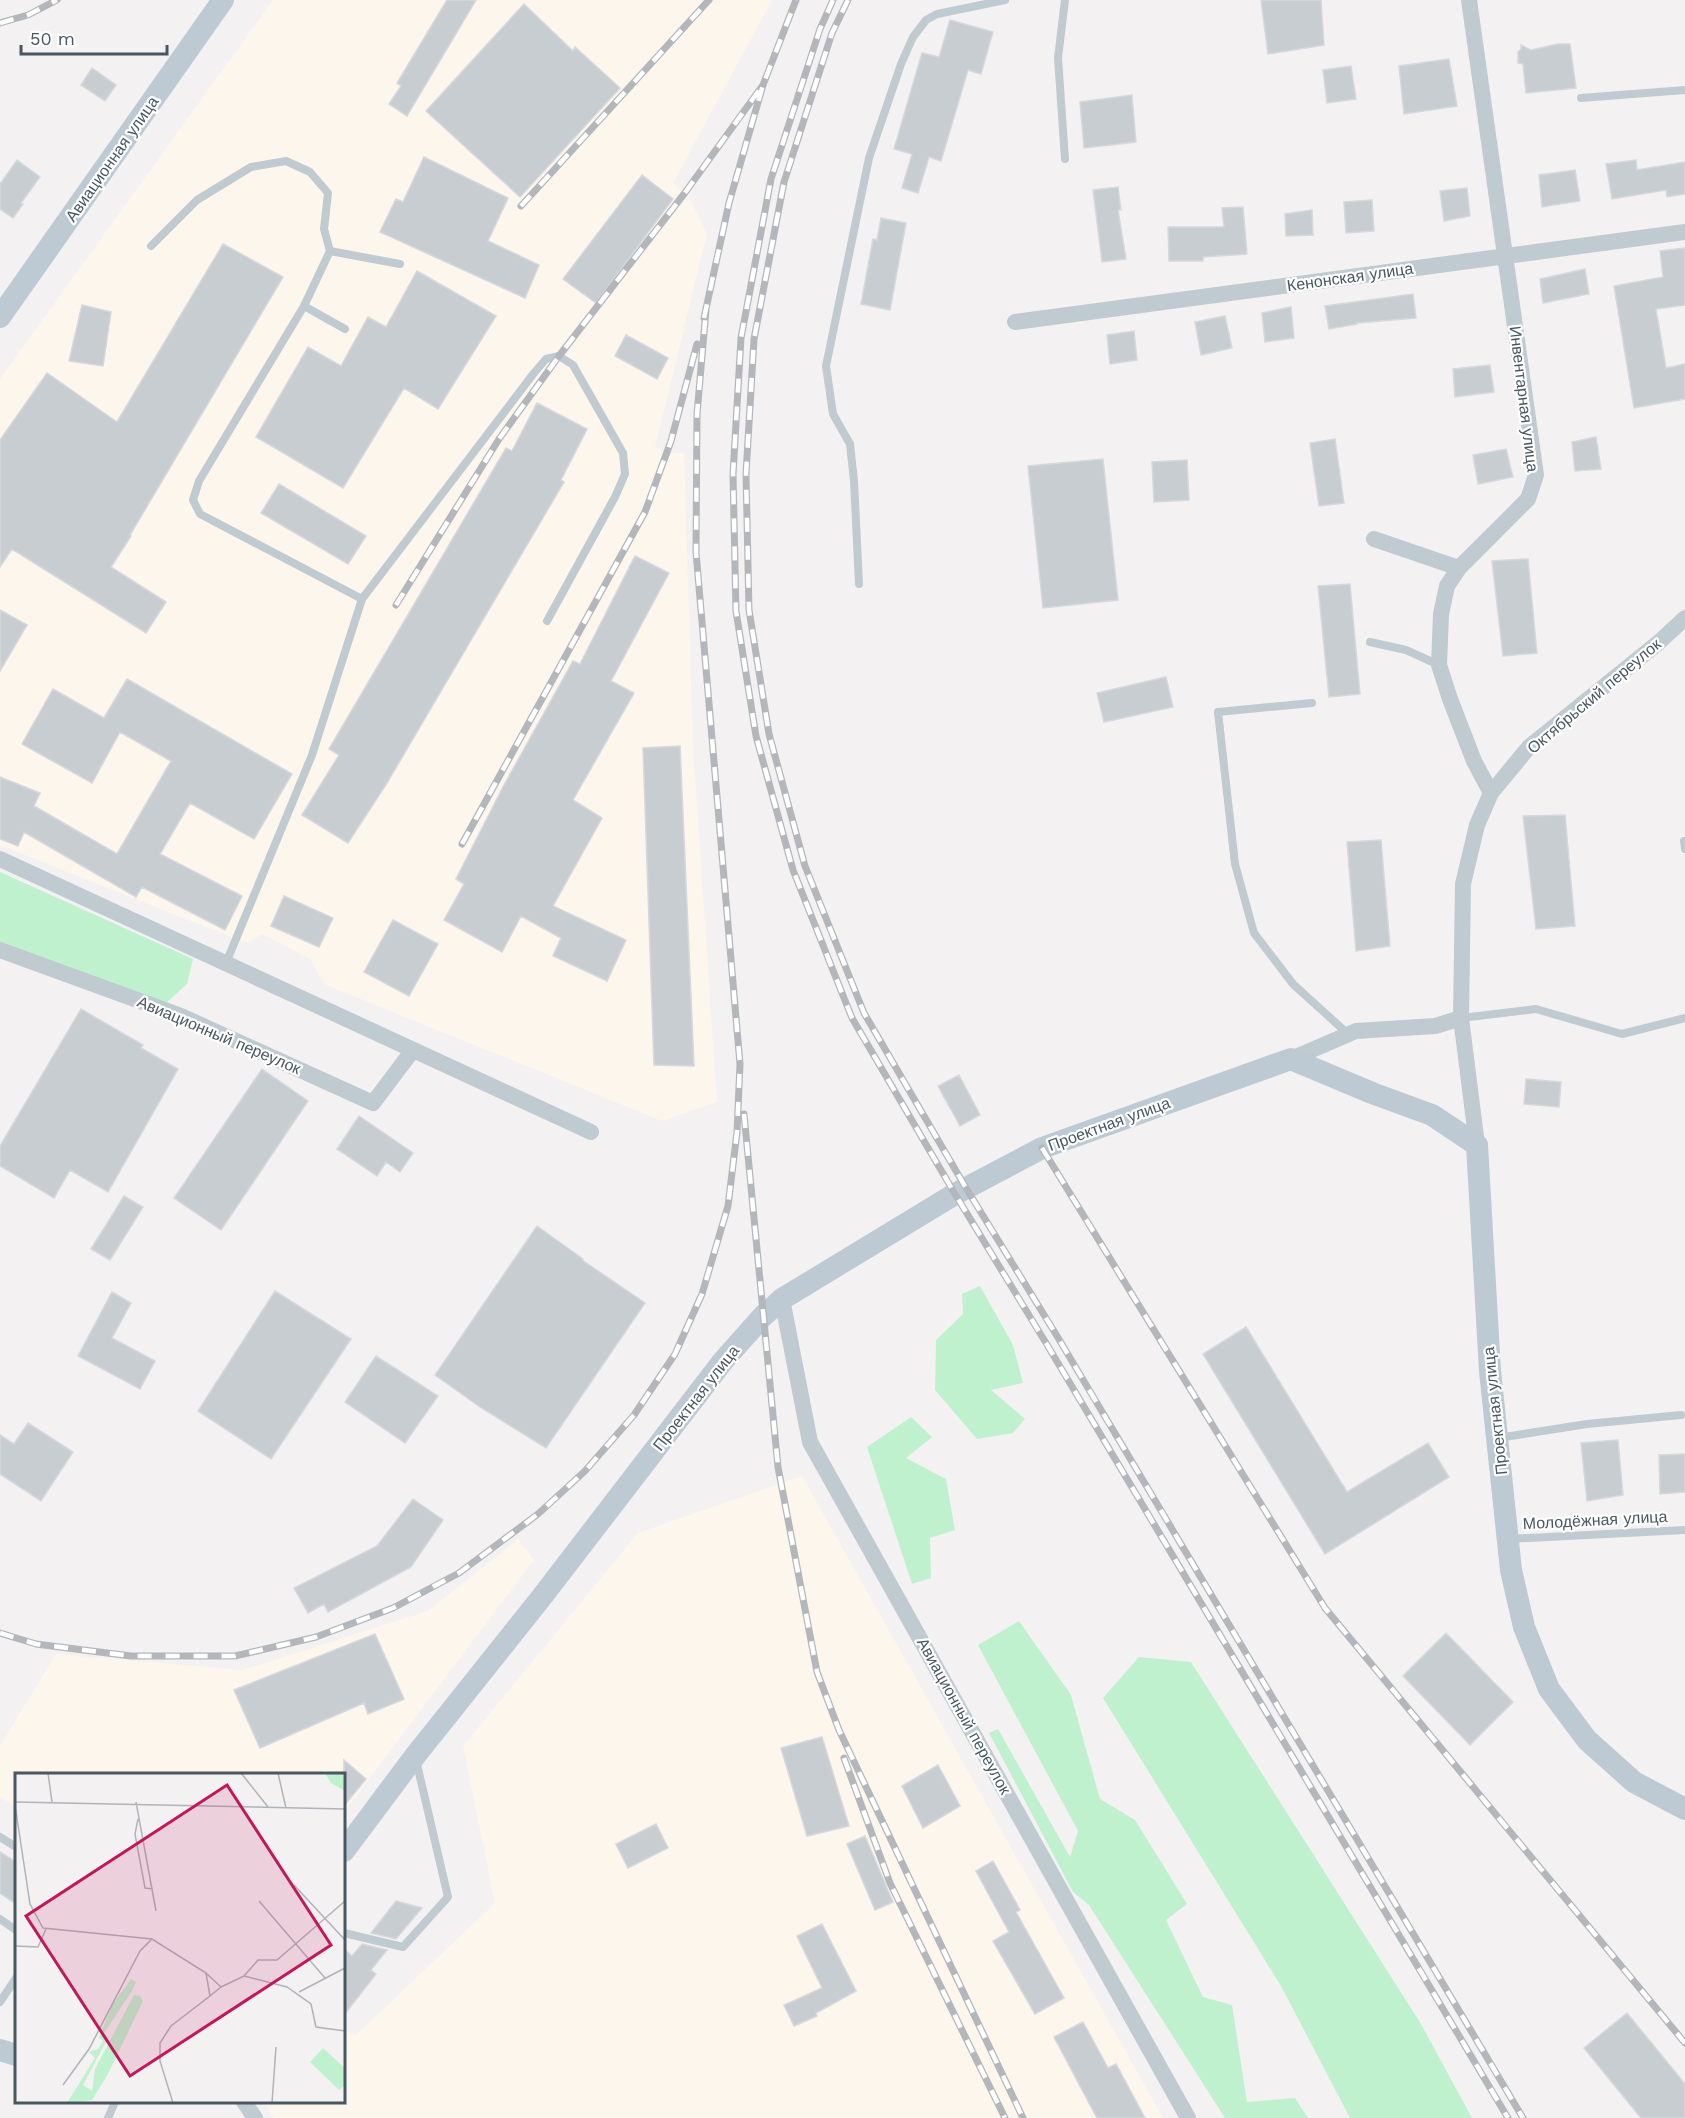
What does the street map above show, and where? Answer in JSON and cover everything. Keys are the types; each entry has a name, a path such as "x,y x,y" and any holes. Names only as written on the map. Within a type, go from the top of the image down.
{"street":[{"name":"Авиационная улица","path":"0,317 223,0"},
{"name":"Инвентарная улица","path":"1469,0 1536,475 1528,499 1459,568 1447,586 1441,614 1439,664 1474,761 1491,793"},
{"name":"Кенонская улица","path":"1015,322 1685,232"},
{"path":"1374,539 1459,568"},
{"name":"Октябрьский переулок","path":"1477,1145 1461,1018 1463,884 1477,825 1491,793 1529,747 1658,643 1685,618"},
{"path":"0,860 591,1132"},
{"name":"Авиационный переулок","path":"0,950 181,1016 373,1103 413,1050"},
{"path":"1291,1059 1356,1031 1435,1026 1461,1018"},
{"path":"1291,1059 1432,1115 1477,1145"},
{"name":"Проектная улица","path":"345,1850 415,1756 541,1598 723,1361 763,1316 782,1299 955,1194 1042,1148 1291,1059"},
{"name":"Проектная улица","path":"1477,1145 1490,1371 1511,1570 1524,1627 1549,1689 1587,1740 1634,1782 1685,1809"},
{"name":"Авиационный переулок","path":"782,1299 810,1442 1188,2118"},
{"path":"0,2050 15,2055"},
{"path":"245,2103 255,2118"}],"lane":[{"path":"859,584 850,444 833,414 826,366 869,158 901,64 913,37 926,20 937,14 1005,0"},
{"path":"1065,0 1058,58 1065,159"},
{"path":"1581,98 1685,90"},
{"path":"151,246 197,200 251,167 286,160 310,172 328,193 324,229 330,251 304,306 199,481 193,500 200,514 362,599"},
{"path":"330,251 400,264"},
{"path":"304,306 345,329"},
{"path":"226,963 312,755 362,599 534,373 546,359 559,356 573,365 624,453 626,474 547,621"},
{"path":"1370,642 1406,650 1439,664"},
{"path":"1312,703 1218,712 1235,864 1254,933 1293,984 1348,1034"},
{"path":"1461,1018 1536,1010 1622,1034 1685,1018"},
{"path":"1497,1438 1587,1424 1681,1415"},
{"name":"Молодёжная улица","path":"1508,1539 1685,1530"},
{"path":"345,1933 403,1947 448,1897 415,1756"},
{"path":"0,1837 15,1846"},
{"path":"0,1919 15,1928"},
{"path":"0,2002 15,1980"},
{"path":"108,2118 115,2103"}],"shaded area":[{"path":"273,0 772,0 673,183 690,199 707,234 655,447 667,453 684,453 693,745 717,1102 662,1121 324,984 310,959 263,934 247,943 0,845 0,379"},
{"path":"802,1476 1163,2118 274,2118 264,2103 345,2103 345,2030 355,2036 495,1903 463,1746 638,1533"},
{"path":"518,1539 534,1560 345,1811 345,1773 15,1773 15,1806 0,1797 0,1746 56,1654 243,1670 428,1611"}],"green space":[{"path":"0,872 193,959 187,984 166,1003 0,942"},
{"path":"980,1286 1013,1345 1023,1383 991,1390 1025,1419 1013,1433 977,1439 935,1390 936,1340 963,1314 962,1294"},
{"path":"911,1417 932,1437 906,1458 946,1479 955,1530 930,1538 931,1578 912,1584 867,1447"},
{"path":"1019,1621 1071,1695 1100,1799 1135,1820 1187,1904 1166,1920 1203,1997 1232,2005 1247,2102 1295,2098 1308,2118 1225,2118 1089,1905 1073,1892 989,1733 998,1729 1070,1857 1078,1831 978,1645"},
{"path":"1139,1657 1191,1662 1421,2024 1472,2118 1350,2118 1281,1986 1103,1698"}],"building":[{"path":"447,0 476,0 407,116 389,104 401,86 397,83"},
{"path":"1261,0 1321,0 1324,45 1268,54"},
{"path":"524,4 573,51 575,47 620,88 520,197 426,111"},
{"path":"950,20 993,32 981,74 968,70 941,161 929,157 918,193 902,188 912,154 894,149 922,53 939,57"},
{"path":"1558,44 1570,44 1576,88 1526,93 1523,64 1518,63 1518,52 1521,45 1531,50"},
{"path":"1449,59 1457,106 1404,114 1399,66"},
{"path":"1351,66 1356,99 1327,103 1323,70"},
{"path":"92,68 116,85 105,101 81,85"},
{"path":"1132,95 1136,142 1084,148 1080,102"},
{"path":"424,157 508,198 488,241 539,265 525,298 380,232 396,199 403,202"},
{"path":"17,160 40,177 13,218 0,209 0,184"},
{"path":"1636,160 1637,170 1685,162 1685,194 1667,197 1666,190 1612,199 1606,164"},
{"path":"1575,170 1580,201 1542,207 1539,175"},
{"path":"642,175 673,199 596,303 563,279"},
{"path":"1118,187 1121,210 1118,210 1126,259 1102,262 1093,190"},
{"path":"1467,188 1470,216 1444,221 1440,191"},
{"path":"1372,200 1374,231 1346,233 1344,202"},
{"path":"1243,207 1247,254 1203,257 1203,261 1169,261 1168,227 1224,227 1222,208"},
{"path":"1312,210 1313,235 1286,236 1285,214"},
{"path":"881,218 906,223 890,310 861,304 873,239 877,240"},
{"path":"223,244 283,277 111,567 166,602 146,633 12,549 0,567 0,440 47,373 117,422"},
{"path":"1685,248 1685,305 1656,309 1666,368 1685,364 1685,399 1634,408 1614,286 1663,277 1660,251"},
{"path":"1585,269 1589,294 1543,303 1540,279"},
{"path":"417,271 496,316 438,409 404,388 343,488 256,437 308,347 341,366 368,317 386,327"},
{"path":"1413,294 1416,318 1357,323 1329,329 1325,306"},
{"path":"82,305 111,312 103,366 69,361"},
{"path":"1291,307 1294,338 1265,342 1262,313"},
{"path":"1225,316 1232,348 1201,355 1195,322"},
{"path":"1134,331 1137,360 1110,364 1107,335"},
{"path":"626,335 668,358 657,379 615,356"},
{"path":"1490,365 1494,392 1455,397 1453,369"},
{"path":"537,403 587,429 561,480 564,482 387,783 348,843 302,815 339,755 329,749 506,448 512,451"},
{"path":"1596,437 1601,469 1575,471 1572,442"},
{"path":"1335,439 1344,503 1319,506 1310,443"},
{"path":"1506,449 1513,477 1478,484 1473,455"},
{"path":"1103,459 1118,600 1043,608 1028,466"},
{"path":"1187,460 1189,500 1154,502 1152,462"},
{"path":"279,484 366,536 348,564 261,513"},
{"path":"635,556 669,573 611,681 634,693 573,800 602,818 553,906 626,940 607,981 553,956 561,938 521,916 502,952 444,920 464,884 456,879 504,785 573,661 580,664"},
{"path":"1528,559 1537,653 1503,656 1492,561"},
{"path":"1350,584 1360,694 1329,697 1318,586"},
{"path":"0,610 27,625 0,671"},
{"path":"1166,677 1173,707 1104,722 1097,693"},
{"path":"127,679 292,774 254,839 190,803 160,854 242,896 225,930 142,887 136,897 24,832 18,846 0,839 0,777 40,793 34,806 117,854 171,761 120,732 92,783 22,744 53,689 104,718"},
{"path":"680,746 694,1066 654,1065 643,748"},
{"path":"1565,815 1575,926 1536,929 1523,816"},
{"path":"1381,840 1390,946 1356,951 1347,842"},
{"path":"284,896 333,918 319,947 271,926"},
{"path":"393,920 438,944 409,996 364,972"},
{"path":"81,1009 143,1045 141,1048 178,1069 108,1192 70,1170 54,1198 0,1166 0,1146"},
{"path":"262,1069 308,1101 221,1230 174,1198"},
{"path":"959,1075 980,1115 960,1126 938,1086"},
{"path":"1526,1079 1561,1082 1559,1107 1524,1104"},
{"path":"359,1116 413,1153 400,1172 386,1162 377,1176 337,1149"},
{"path":"124,1196 143,1207 110,1260 91,1249"},
{"path":"537,1226 645,1303 546,1448 480,1407 435,1375"},
{"path":"275,1291 351,1339 271,1459 198,1411"},
{"path":"112,1292 131,1303 112,1338 155,1361 140,1389 78,1356"},
{"path":"1246,1327 1347,1492 1428,1443 1449,1477 1325,1554 1203,1354"},
{"path":"376,1356 438,1396 405,1443 345,1402"},
{"path":"28,1423 73,1452 41,1501 0,1474 0,1435 14,1444"},
{"path":"1618,1440 1623,1495 1587,1501 1581,1443"},
{"path":"1685,1454 1685,1492 1660,1494 1659,1455"},
{"path":"413,1499 443,1520 411,1567 328,1612 324,1604 308,1613 294,1588 377,1546"},
{"path":"1446,1633 1513,1702 1470,1745 1403,1676"},
{"path":"375,1634 404,1699 368,1714 364,1703 260,1748 234,1690"},
{"path":"822,1737 849,1826 807,1836 781,1748"},
{"path":"344,1760 366,1779 345,1805 345,1773"},
{"path":"938,1765 960,1806 923,1828 902,1786"},
{"path":"656,1824 668,1848 628,1868 616,1844"},
{"path":"865,1836 893,1902 875,1910 847,1844"},
{"path":"0,1852 15,1861 15,1903 0,1893"},
{"path":"993,1861 1020,1910 1016,1912 1064,1998 1035,2014 993,1941 1009,1932 976,1871"},
{"path":"396,1901 422,1908 396,1939 371,1933"},
{"path":"822,1924 856,1991 816,2013 817,2016 794,2026 784,2005 822,1988 797,1936"},
{"path":"362,1944 387,1950 371,1970 376,1974 345,2014 345,1950 352,1956"},
{"path":"1627,2013 1685,2084 1685,2118 1641,2118 1584,2048"},
{"path":"1083,2022 1108,2068 1116,2064 1145,2118 1097,2118 1054,2037"}],"railway":[{"path":"0,23 28,15 57,0"},
{"path":"521,206 709,0"},
{"path":"396,605 499,439 559,356 684,194 763,85 796,0"},
{"path":"833,0 820,29 771,179 741,338 733,474 736,611 756,736 793,870 852,1018 1508,2118"},
{"path":"848,0 832,33 784,182 754,339 746,474 749,610 769,734 805,866 864,1013 966,1188 1057,1336 1523,2118"},
{"path":"704,318 729,203 763,85"},
{"path":"0,1633 36,1644 131,1656 235,1656 316,1637 393,1608 459,1573 538,1514 585,1471 634,1415 675,1354 702,1294 728,1206 737,1132 740,1064 696,552 697,414 706,310"},
{"path":"462,844 645,512 671,441 697,344"},
{"path":"744,1114 778,1467 817,1672 839,1730 1023,2118"},
{"path":"1042,1148 1325,1608 1685,2043"},
{"path":"844,1758 890,1883 1005,2118"}]}
